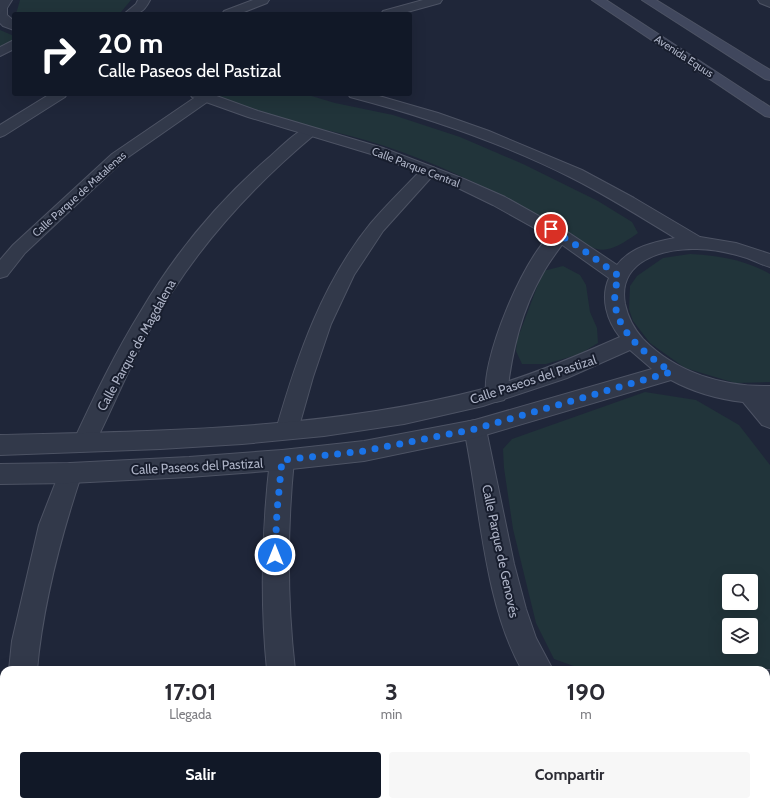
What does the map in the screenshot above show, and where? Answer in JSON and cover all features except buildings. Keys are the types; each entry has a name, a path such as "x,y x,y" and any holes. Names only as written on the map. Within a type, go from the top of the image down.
{"main road":[{"name":"Avenida Equus","path":"598,0 770,113"},
{"path":"648,0 770,76"}],"street":[{"path":"6,0 1,8 0,16 7,23 12,25"},
{"path":"135,12 144,0"},
{"path":"233,12 263,0"},
{"path":"393,12 436,0"},
{"path":"764,0 770,3"},
{"path":"0,52 12,45"},
{"path":"0,132 57,96"},
{"name":"Calle Parque Central","path":"201,96 309,132 377,151 458,182 560,235 619,276"},
{"name":"Calle Parque de Matalenas","path":"0,272 19,249 118,157 201,96"},
{"path":"362,96 458,125 552,162 600,186 696,243"},
{"name":"Calle Parque de Magdalena","path":"84,442 114,378 159,298 197,243 238,196 289,148 309,132"},
{"path":"287,430 302,377 321,324 345,274 377,227 429,171"},
{"path":"496,394 499,367 506,336 522,292 542,258 560,235"},
{"path":"770,260 728,247 696,243 676,244 652,250 632,260 619,276 614,296 615,307 625,330 648,356 671,372 715,389 760,394 770,418"},
{"name":"Calle Paseos del Pastizal","path":"0,445 198,438 366,421 496,394 575,367 633,340"},
{"name":"Calle Paseos del Pastizal","path":"0,474 70,473 282,460 364,451 475,429 671,372"},
{"name":"Calle Parque de Genovés","path":"475,429 483,463 506,588 521,639 537,666"},
{"path":"280,666 275,540 282,460"},
{"path":"23,666 26,641 52,525 70,473"}],"shaded area":[{"path":"20,0 131,0 121,12 17,12"},
{"path":"0,30 12,35 12,42 0,48"},
{"path":"210,96 312,96 335,103 393,115 460,137 523,164 598,201 632,222 638,233 610,249 596,249 588,246 519,206 470,180 418,158 392,148 351,136 256,114"},
{"path":"690,254 731,259 751,265 770,274 770,382 735,383 685,368 650,343 633,321 629,309 630,286 637,276 663,258"},
{"path":"563,266 580,275 586,285 590,312 597,328 598,343 580,354 546,364 522,364 516,351 517,340 543,271"},
{"path":"645,392 696,400 739,425 770,465 770,666 574,666 554,659 536,623 513,529 504,468 503,449 512,439"}],"route":[{"path":"275,555 278,497 282,460 364,451 475,429 671,372 648,356 625,330 615,307 614,296 619,276 551,229"}]}
